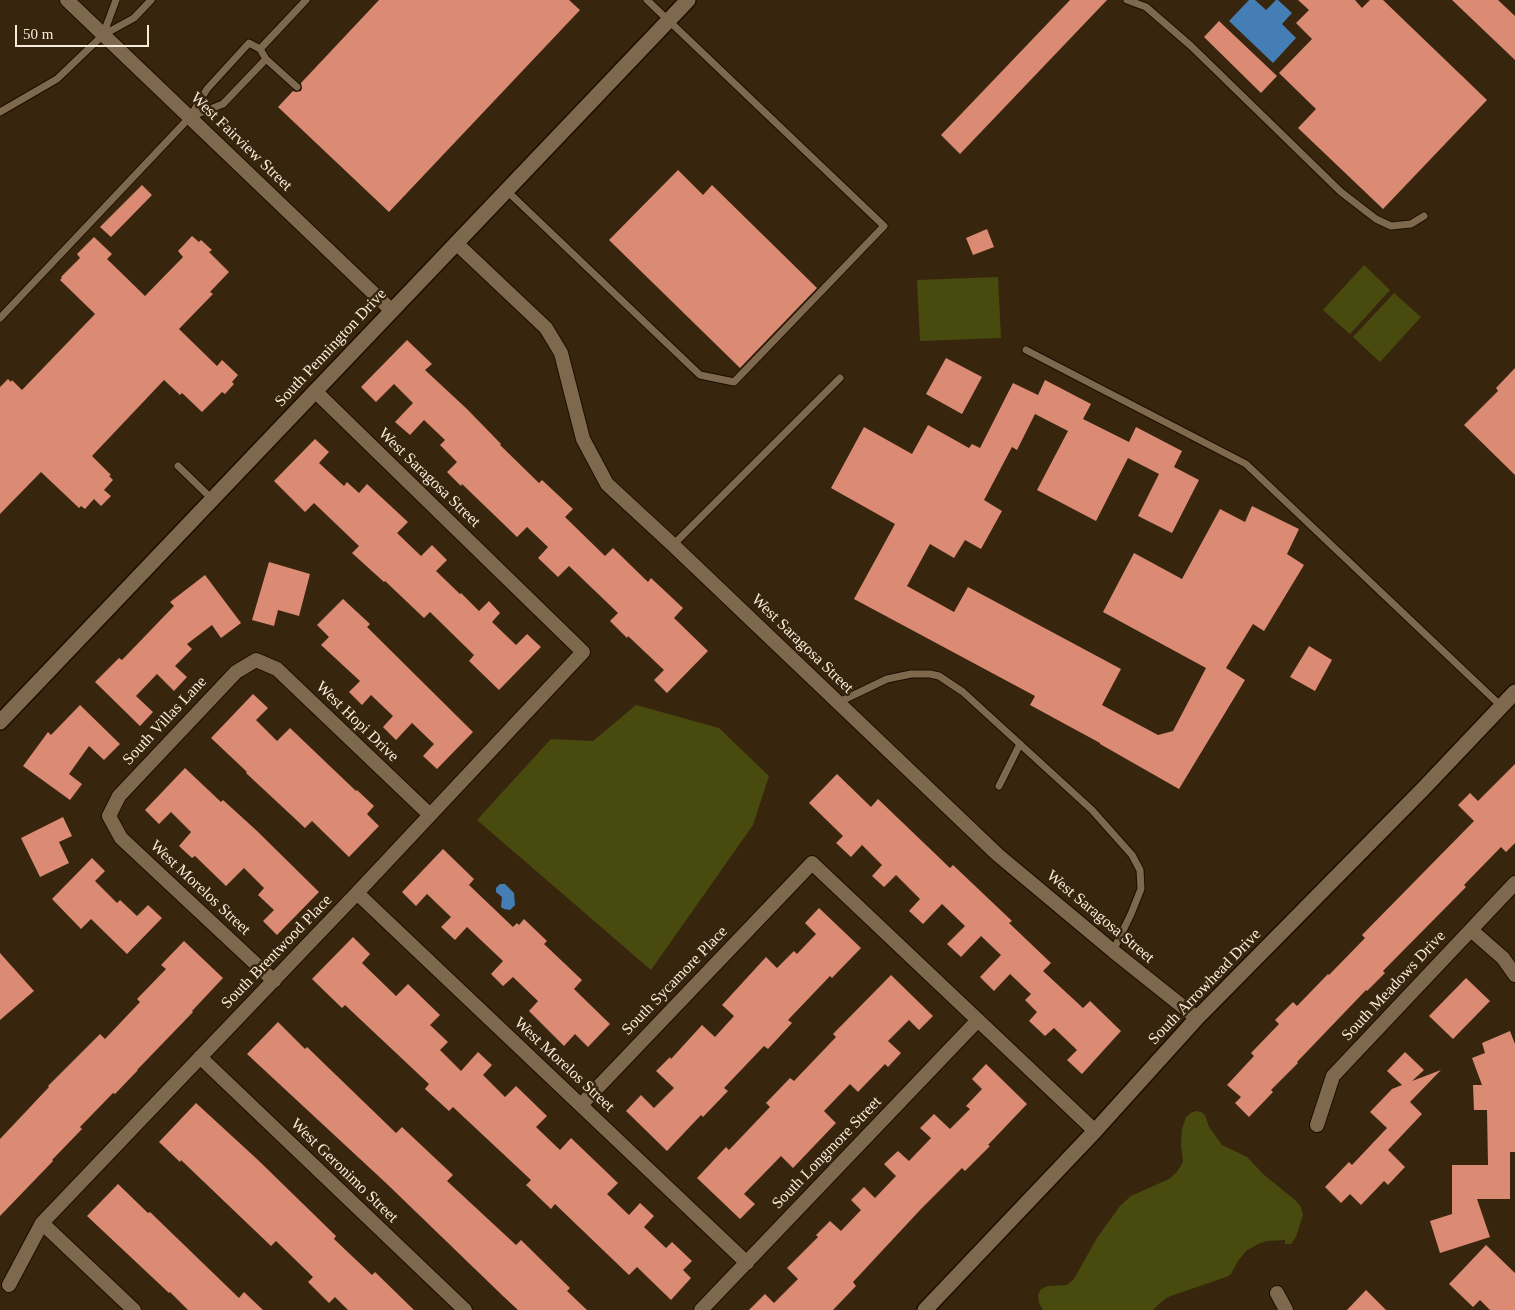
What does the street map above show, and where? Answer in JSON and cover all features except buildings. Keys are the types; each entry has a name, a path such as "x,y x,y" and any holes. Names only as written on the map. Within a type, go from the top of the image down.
{"street":[{"name":"West Fairview Street","path":"67,0 391,310"},
{"name":"South Pennington Drive","path":"0,722 688,0"},
{"name":"West Saragosa Street","path":"456,243 546,328 561,353 583,439 607,484 998,855 1197,1018"},
{"name":"West Saragosa Street","path":"315,391 583,652"},
{"name":"South Brentwood Place","path":"9,1284 42,1223 274,981 583,652"},
{"name":"West Hopi Drive","path":"256,660 277,669 430,815"},
{"name":"South Villas Lane","path":"109,816 119,796 236,672 256,660"},
{"name":"South Arrowhead Drive","path":"925,1310 1095,1131 1197,1018 1423,789 1515,692"},
{"name":"West Morelos Street","path":"109,816 121,838 274,981"},
{"name":"South Sycamore Place","path":"581,1105 812,864 978,1020"},
{"name":"South Meadows Drive","path":"1318,1125 1333,1076 1515,884"},
{"name":"West Morelos Street","path":"357,893 747,1263"},
{"path":"1471,930 1503,958 1515,975"},
{"path":"978,1020 1095,1131"},
{"name":"South Longmore Street","path":"701,1310 978,1020"},
{"name":"West Geronimo Street","path":"200,1057 465,1310"},
{"path":"42,1223 134,1310"},
{"path":"1277,1293 1286,1310"}],"lane":[{"path":"104,35 116,0"},
{"path":"0,112 57,78 104,35 134,18 151,0"},
{"path":"260,49 306,0"},
{"path":"506,190 700,375 734,382 884,226 647,0"},
{"path":"1126,0 1146,7 1191,46 1342,192 1376,219 1391,226 1411,224 1424,216"},
{"path":"0,318 190,117 207,89 249,44 260,49 266,59 297,87"},
{"path":"190,117 223,104 266,59"},
{"path":"1026,350 1246,464 1501,707"},
{"path":"672,545 840,378"},
{"path":"178,466 212,499"},
{"path":"837,703 887,679 911,674 939,676 963,692 1092,810 1132,855 1140,870 1141,889 1113,951"},
{"path":"999,786 1020,744"}],"shaded area":[{"path":"1364,265 1390,290 1350,334 1323,310"},
{"path":"998,277 1001,338 920,341 917,280"},
{"path":"1394,293 1421,317 1380,362 1353,337"},
{"path":"636,705 719,728 769,776 753,825 651,970 477,820 551,739 593,741"},
{"path":"1196,1111 1205,1115 1209,1127 1222,1145 1247,1157 1263,1174 1301,1207 1303,1215 1296,1237 1291,1244 1285,1244 1285,1240 1267,1241 1258,1244 1246,1251 1231,1274 1168,1297 1153,1310 1043,1310 1039,1303 1038,1295 1041,1289 1048,1286 1067,1285 1074,1279 1097,1238 1120,1206 1131,1196 1169,1179 1177,1172 1183,1162 1182,1129 1186,1117"}],"water":[{"path":"1249,0 1255,0 1266,10 1278,0 1292,13 1282,24 1296,38 1273,63 1229,21"},
{"path":"500,884 505,884 514,893 515,905 510,910 501,907 502,897 496,892 496,888"}]}
